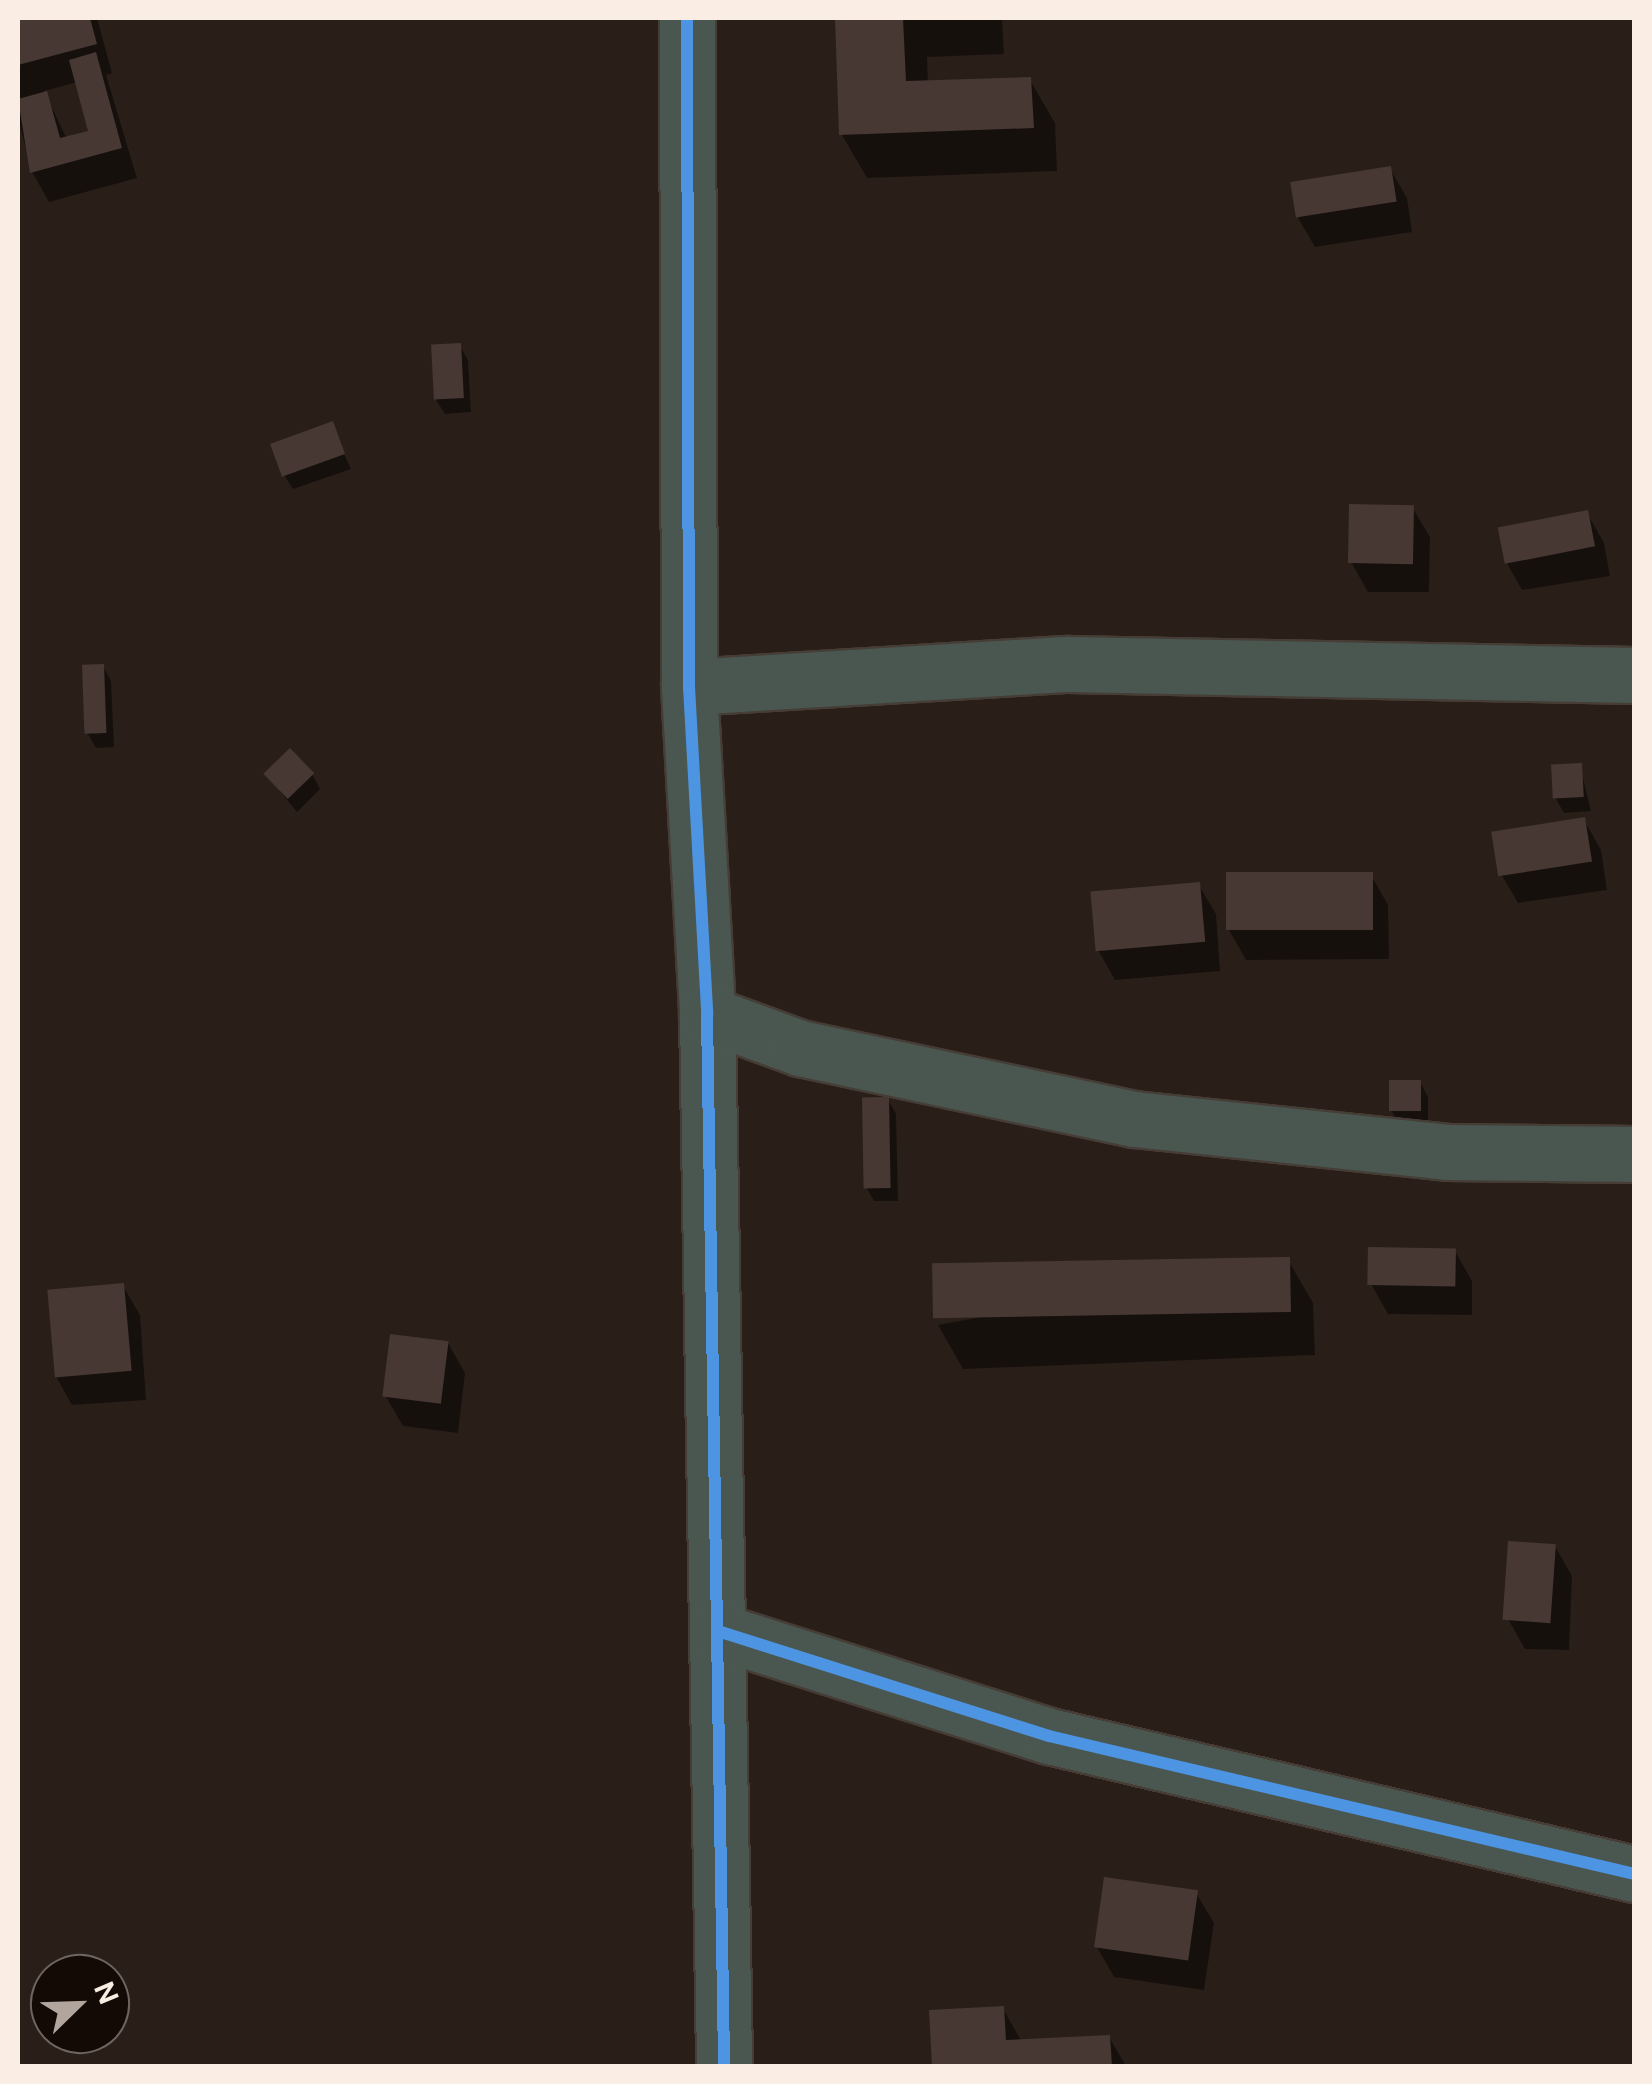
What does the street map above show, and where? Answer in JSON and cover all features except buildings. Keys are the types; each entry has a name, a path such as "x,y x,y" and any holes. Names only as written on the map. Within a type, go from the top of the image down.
{"street":[{"path":"687,18 689,687 707,1014 724,2066"},
{"path":"689,687 1068,664 1634,675"},
{"path":"707,1014 818,1052 1134,1119 1447,1152 1634,1154"},
{"path":"718,1631 1049,1736 1634,1874"}],"cycle path":[{"path":"687,18 689,687 707,1014 724,2066"},
{"path":"718,1631 1049,1736 1634,1874"}]}
